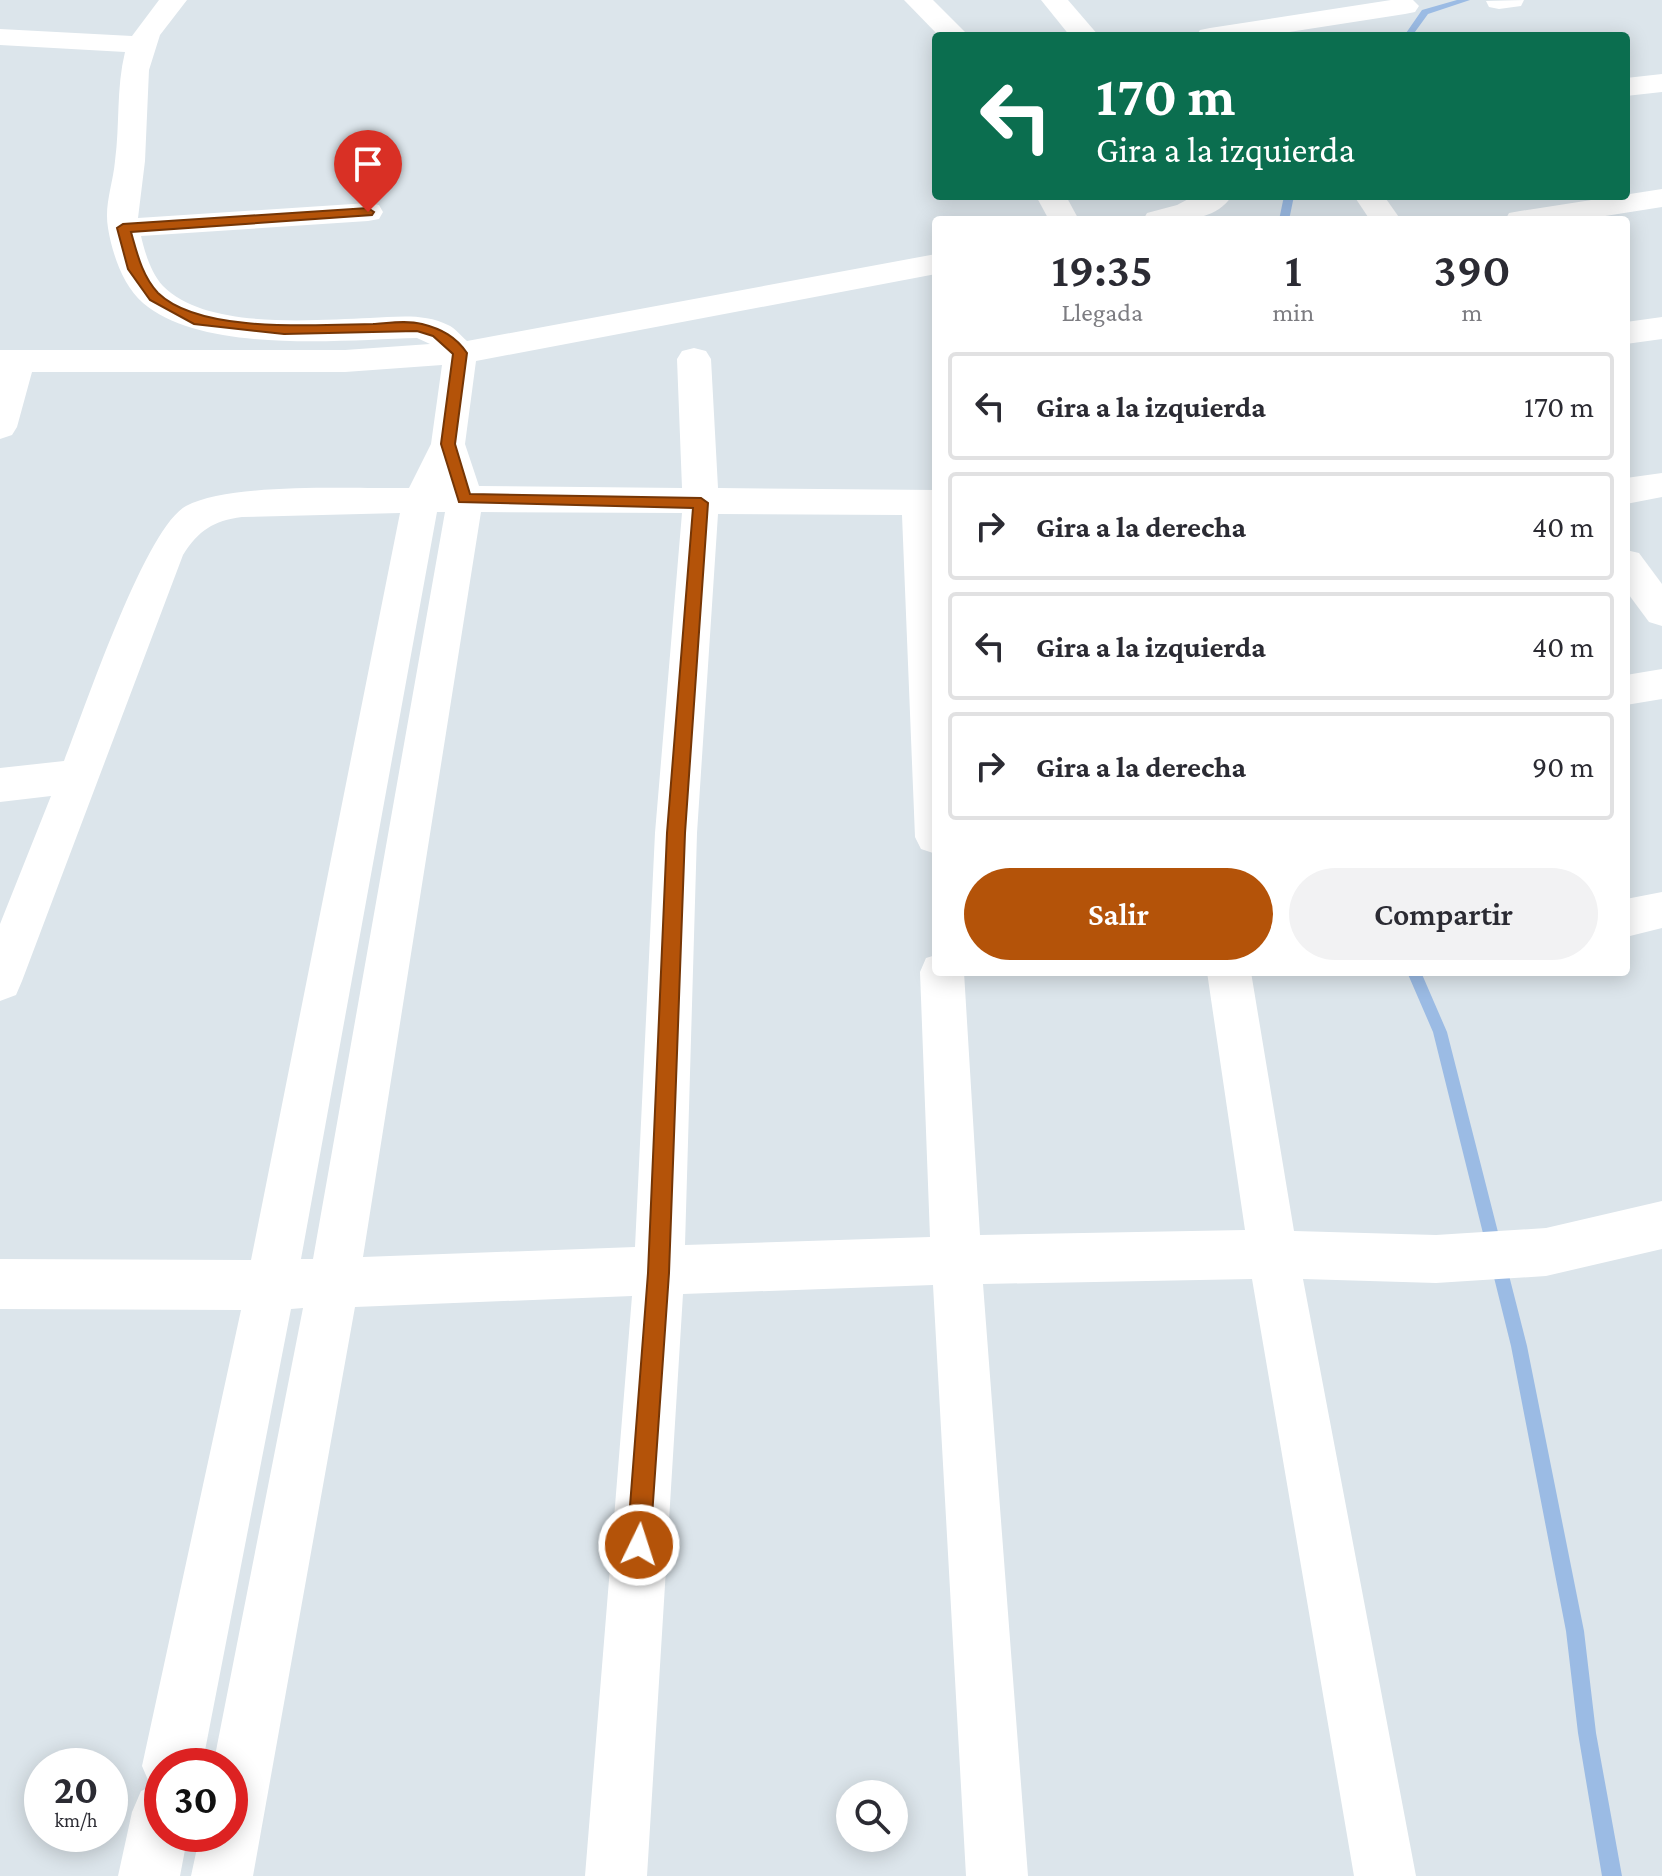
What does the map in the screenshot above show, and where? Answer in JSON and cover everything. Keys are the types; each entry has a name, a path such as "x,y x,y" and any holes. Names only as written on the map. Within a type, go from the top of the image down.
{"street":[{"path":"174,0 140,45 129,102 131,154 122,202 123,228 135,269 154,297 199,321 284,330 418,327 438,333 460,353"},
{"path":"917,0 951,32"},
{"path":"1054,0 1082,32"},
{"path":"1243,0 1263,32"},
{"path":"1269,32 1405,6"},
{"path":"0,37 140,45"},
{"path":"1630,87 1662,83"},
{"path":"1546,216 1662,198"},
{"path":"1164,216 1184,204"},
{"path":"123,228 368,212"},
{"path":"0,427 9,360 345,361 460,353 932,265"},
{"path":"1630,332 1662,328"},
{"path":"246,1748 334,1281 443,499 460,353"},
{"path":"616,1876 659,1273 676,833 701,503 694,359"},
{"path":"1630,490 1662,485"},
{"path":"176,1748 271,1285 443,499"},
{"path":"0,981 165,554 183,523 208,509 242,504 443,499 928,503 932,670"},
{"path":"1630,568 1662,612"},
{"path":"1630,689 1662,684"},
{"path":"0,785 81,776"},
{"path":"1630,917 1662,910"},
{"path":"942,976 956,1260 997,1876"},
{"path":"1230,976 1273,1254 1385,1876"},
{"path":"0,1284 271,1285 956,1260 1273,1254 1436,1259 1546,1252 1662,1225"},
{"path":"149,1876 154,1852"},
{"path":"222,1876 227,1852"}],"waterway":[{"path":"1411,32 1425,12 1466,0"},
{"path":"1285,216 1288,200"},
{"path":"1416,976 1440,1032 1519,1346 1575,1631 1587,1733 1612,1876"}],"route":[{"path":"368,212 123,228 135,269 154,297 199,321 284,330 418,327 438,333 451,342 460,353 448,444 465,499 701,503 676,833 659,1273 639,1545"}]}
